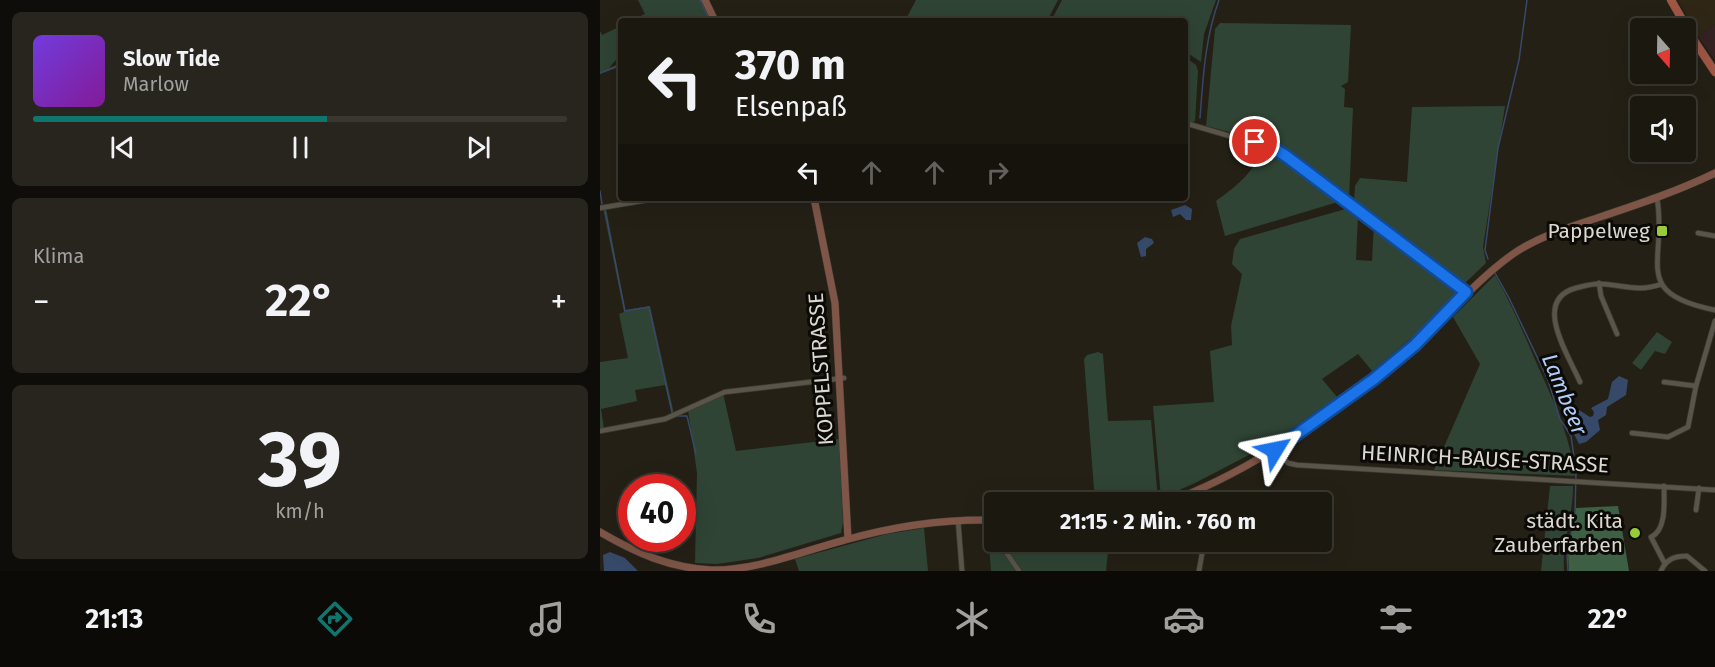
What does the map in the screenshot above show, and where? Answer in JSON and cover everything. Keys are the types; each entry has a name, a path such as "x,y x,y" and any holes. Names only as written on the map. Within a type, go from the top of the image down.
{"main road":[{"path":"1671,0 1715,72"}],"street":[{"path":"705,0 714,18"},
{"path":"1188,124 1278,150 1466,292"},
{"path":"1194,492 1275,450 1374,379 1415,345 1466,292 1515,253 1536,240 1657,198 1715,174"},
{"path":"1657,198 1660,217 1657,265 1662,284 1680,301 1715,310"},
{"path":"600,208 641,201"},
{"name":"KOPPELSTRASSE","path":"815,201 835,303 842,378 848,539"},
{"path":"1698,233 1715,236"},
{"path":"1580,382 1556,328 1553,311 1560,296 1569,290 1599,284 1645,290 1662,284"},
{"path":"1599,284 1601,296 1617,334"},
{"path":"1632,433 1668,437 1685,430 1691,419 1696,386 1715,321"},
{"path":"600,431 665,419 724,392 842,378"},
{"path":"1664,382 1696,386"},
{"name":"HEINRICH-BAUSE-STRASSE","path":"1275,450 1288,463 1297,465 1715,490"},
{"path":"1664,486 1661,525 1657,534 1651,537 1665,564"},
{"path":"1696,510 1699,488"},
{"path":"958,520 962,571"},
{"path":"600,532 642,555 671,565 713,570 763,563 888,529 958,520 984,520"},
{"path":"1006,552 1019,571"},
{"path":"1199,571 1202,552"},
{"path":"1661,571 1665,564 1676,556 1687,556 1704,571"}],"shaded area":[{"path":"1678,0 1715,0 1715,25 1698,36 1696,18 1688,18"},
{"path":"1715,25 1715,60 1698,36"}],"green space":[{"path":"638,0 702,0 711,18 636,18 645,14"},
{"path":"916,0 1058,0 1049,18 907,18"},
{"path":"1062,0 1216,0 1204,34 1201,62 1188,53 1188,18 1053,18"},
{"path":"1220,23 1351,25 1348,82 1341,86 1345,89 1344,107 1353,108 1349,199 1273,143 1206,126 1215,29"},
{"path":"618,27 618,58 609,68 618,64 618,67 600,74 600,31 602,35"},
{"path":"1188,59 1196,65 1198,71 1195,121 1188,122"},
{"path":"1505,106 1483,247 1486,263 1462,286 1354,204 1355,186 1360,178 1407,182 1412,107"},
{"path":"1263,148 1286,159 1341,201 1225,236 1216,201 1244,178 1255,165"},
{"path":"603,208 606,208 625,310 650,306 674,414 672,415 665,385 635,390 637,401 601,409 604,428 600,429 600,362 628,358 619,314 624,312"},
{"path":"1349,208 1358,214 1356,260 1372,261 1374,224 1459,291 1414,336 1372,371 1358,354 1322,379 1337,397 1270,444 1175,492 1160,492 1153,406 1214,402 1210,351 1232,345 1231,326 1242,274 1232,264 1234,249 1240,239"},
{"path":"1495,275 1515,314 1558,414 1569,444 1575,476 1434,470 1480,364 1453,317"},
{"path":"1657,332 1672,342 1665,354 1655,351 1641,370 1632,363"},
{"path":"1098,352 1103,354 1108,421 1151,420 1157,492 1094,492 1084,359 1087,355"},
{"path":"723,393 736,451 839,439 843,522 841,533 758,558 717,564 695,563 697,473 688,410"},
{"path":"1550,486 1573,486 1564,571 1541,571"},
{"path":"1618,506 1629,571 1569,571 1568,553 1576,508"},
{"path":"924,528 928,571 799,571 795,559 887,534"},
{"path":"990,552 1004,552 1016,571 991,571"},
{"path":"1009,552 1108,552 1106,571 1021,571"}],"water":[{"path":"1185,205 1192,209 1191,220 1186,220 1180,214 1173,217 1171,210"},
{"path":"1145,237 1152,239 1154,243 1146,249 1146,256 1141,257 1137,243"},
{"path":"1619,376 1628,380 1626,395 1607,407 1606,415 1598,420 1600,430 1586,442 1579,444 1566,418 1567,413 1579,410 1590,417 1593,416 1594,412 1591,408 1608,399 1612,382"},
{"path":"610,552 625,558 638,571 604,571 603,555"}],"waterway":[{"path":"700,0 709,18"},
{"path":"1200,118 1208,43 1219,0"},
{"name":"Lambeer","path":"1488,259 1485,250 1498,148 1519,60 1527,0"},
{"path":"600,73 618,66"},
{"path":"600,191 602,204"},
{"path":"605,210 625,311 649,307 672,412"},
{"name":"Lambeer","path":"1495,273 1548,380 1560,419 1571,436 1576,471 1575,514 1567,554 1568,571"},
{"path":"678,416 687,416 696,454"}],"place":[{"name":"Pappelweg","path":"1662,231"},
{"name":"städt. Kita Zauberfarben","path":"1635,533"}],"route":[{"path":"1255,142 1278,150 1466,292 1415,345 1374,379 1275,450"}]}
